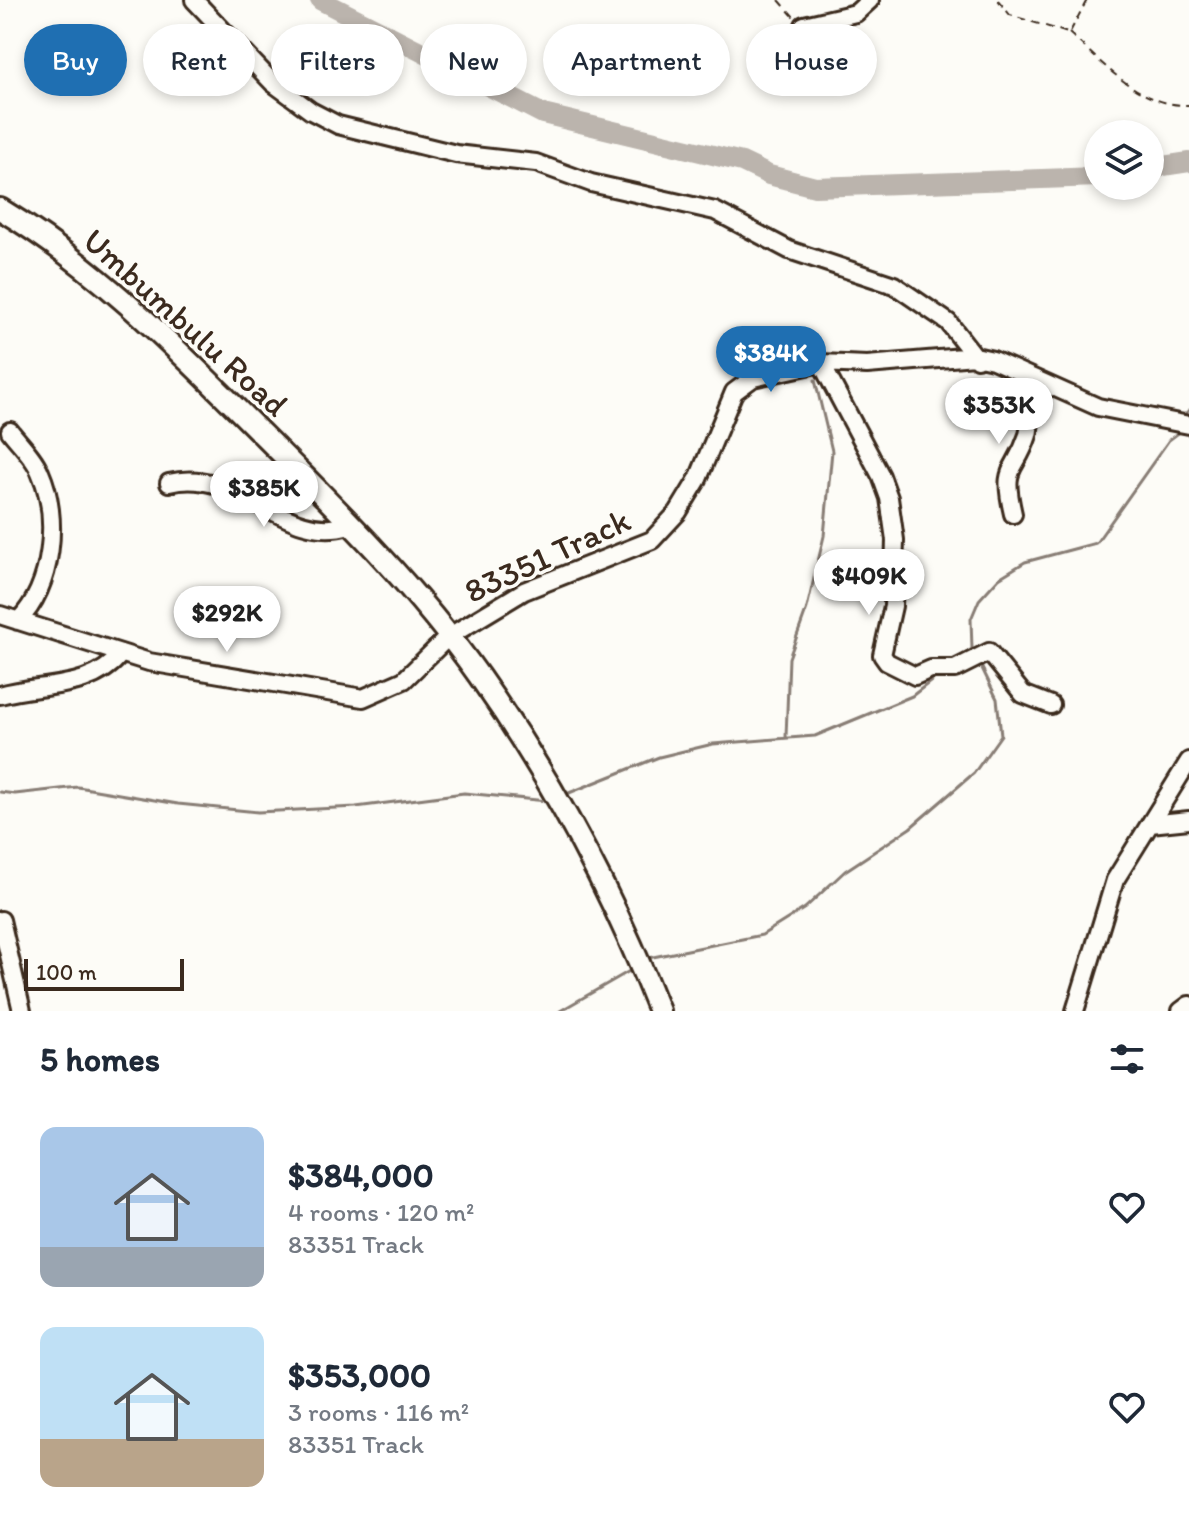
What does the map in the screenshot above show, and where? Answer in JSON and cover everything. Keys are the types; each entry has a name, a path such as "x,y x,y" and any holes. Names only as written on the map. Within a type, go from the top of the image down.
{"main road":[{"name":"Umbumbulu Road","path":"0,209 79,262 151,324 349,525 448,637 478,674 542,770 598,870 659,1011"}],"street":[{"path":"194,0 273,83 311,111 338,125 456,154 536,163 591,183 715,211 789,250 872,275 903,290 948,322 977,359"},
{"path":"808,24 856,13 870,0"},
{"name":"83351 Track","path":"0,615 121,654 351,699 363,698 404,680 448,637 524,591 652,540 678,512 698,479 734,392 753,378 821,363 867,365 956,356 993,360 1098,407 1189,425"},
{"path":"821,363 881,476 889,498 895,540 893,606 881,651 885,659 913,677 931,669 955,669 989,652 1023,694 1051,705"},
{"path":"1013,514 1009,470 1029,431 1027,401 1033,378"},
{"path":"10,431 40,470 49,505 44,581 35,602 18,621"},
{"path":"169,483 192,480 238,493 264,504 286,520 307,527 335,529 349,525"},
{"path":"0,695 85,680 110,667 121,654"},
{"path":"1075,1011 1115,880 1189,761"},
{"path":"1150,824 1188,819 1169,793"},
{"path":"1,920 22,1011"},
{"path":"1181,1011 1189,1005"}],"path":[{"path":"779,0 803,24"},
{"path":"998,0 1010,15 1069,33 1138,92 1156,102 1189,105"},
{"path":"1069,33 1087,0"}],"waterway":[{"path":"320,0 543,114 742,162 769,175 815,187 1084,177"},
{"path":"1164,166 1189,162"},
{"path":"786,737 789,658 807,608 824,536 832,451 815,380"},
{"path":"1184,415 1189,410"},
{"path":"956,660 972,649 971,619 979,600 999,578 1025,562 1096,543 1169,440 1181,431"},
{"path":"648,958 762,935 805,908 845,871 910,828 974,773 1001,735 997,699 979,662"},
{"path":"564,795 659,757 713,744 815,736 912,696 939,675"},
{"path":"0,792 15,794 78,787 178,804 258,812 356,807 464,793 547,801"},
{"path":"560,1011 633,969"}]}
